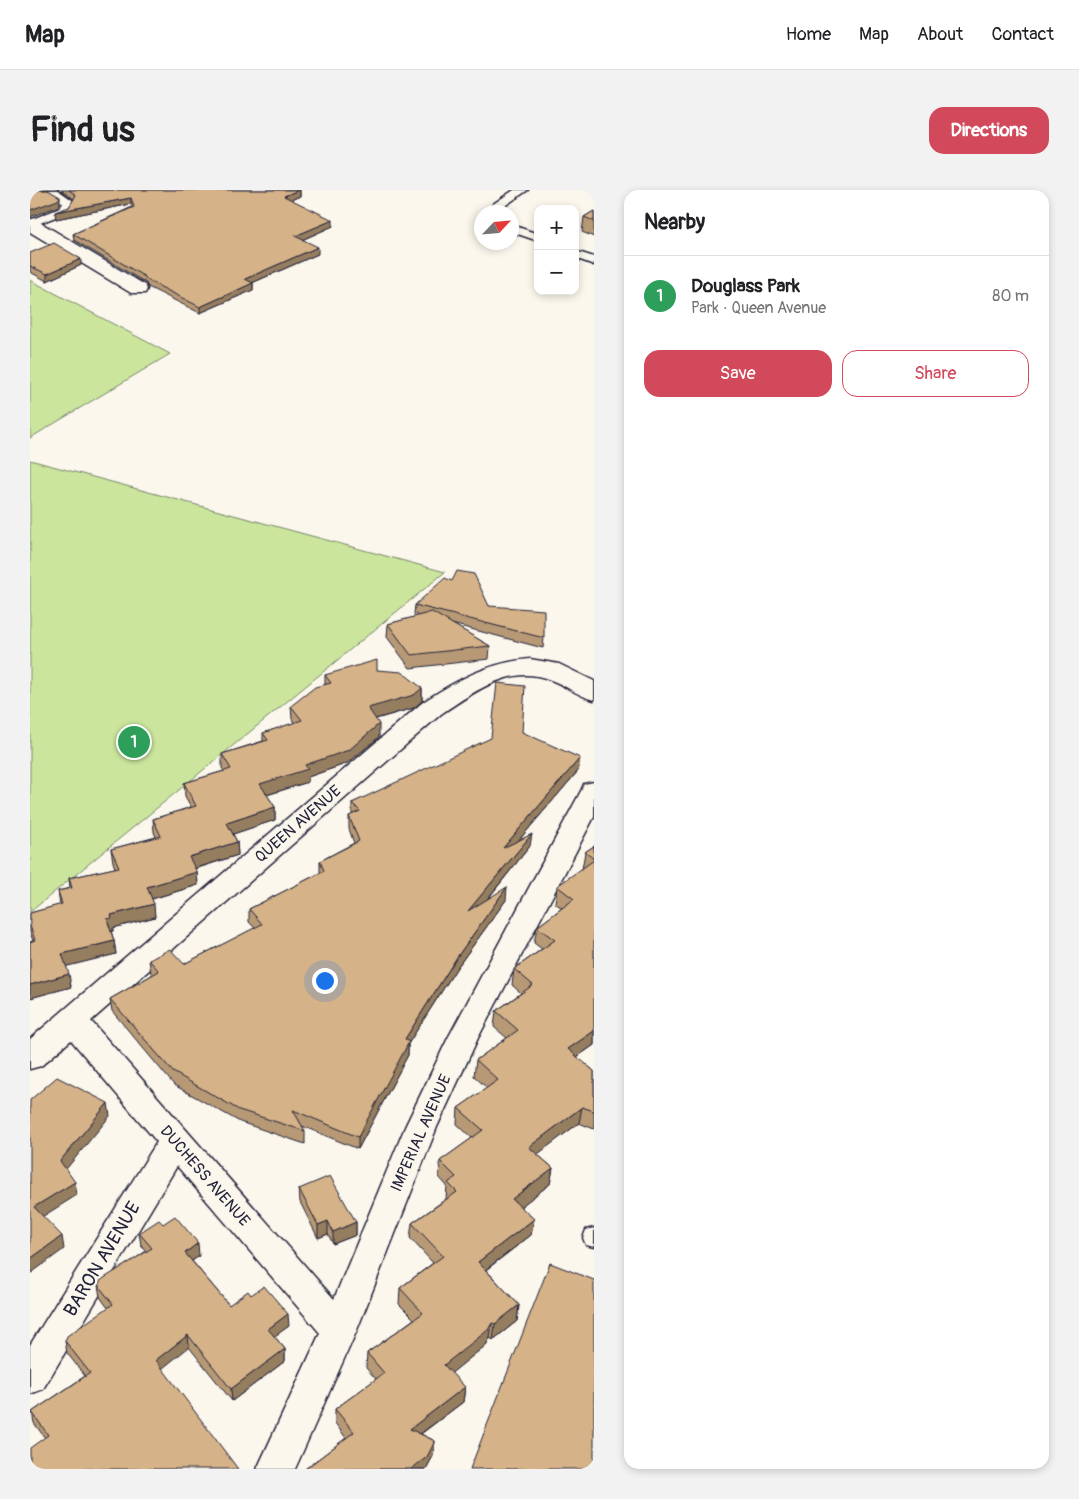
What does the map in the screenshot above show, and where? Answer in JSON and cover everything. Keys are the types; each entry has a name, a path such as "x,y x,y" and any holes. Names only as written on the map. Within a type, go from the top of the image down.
{"street":[{"path":"30,224 138,289"},
{"name":"QUEEN AVENUE","path":"30,1057 432,708 473,680 520,667 548,669 572,677 594,692"},
{"name":"IMPERIAL AVENUE","path":"276,1469 339,1330 426,1118 464,1038 590,799"},
{"name":"DUCHESS AVENUE","path":"72,1020 174,1141 339,1330"},
{"name":"BARON AVENUE","path":"30,1377 174,1141"}],"lane":[{"path":"30,224 64,210 69,202 54,192 47,190"},
{"path":"499,205 522,190"},
{"path":"519,231 534,236"},
{"path":"579,255 594,261"}],"green space":[{"path":"30,280 170,354 30,438"},
{"path":"30,460 445,572 30,912"}],"building":[{"path":"30,190 48,190 60,197 58,200 30,210"},
{"path":"69,190 299,190 284,196 333,220 295,236 318,247 245,279 253,283 200,307 147,280 73,234 134,207 131,198 55,212 69,207 76,195"},
{"path":"594,211 594,221 584,217"},
{"path":"54,243 81,259 47,274 30,266 30,253"},
{"path":"457,571 474,574 489,606 544,610 544,638 415,605 445,578 452,581"},
{"path":"432,612 490,646 411,655 388,624"},
{"path":"377,660 377,670 402,672 422,688 414,695 368,708 379,724 349,750 305,765 308,769 260,784 275,807 227,823 237,842 189,857 197,872 147,887 154,904 111,915 112,918 107,919 114,941 62,954 69,974 30,985 30,942 35,940 30,926 30,913 62,904 58,891 72,888 69,878 119,867 111,849 161,836 153,819 196,806 184,783 231,769 222,754 268,740 263,733 302,720 291,706 315,687 331,683 325,675"},
{"path":"497,683 525,686 522,732 580,758 503,848 532,834 468,911 507,887 457,957 405,1039 409,1042 358,1137 293,1110 305,1131 239,1110 173,1072 110,999 159,971 149,960 170,949 184,964 262,924 249,909 324,871 320,861 359,841 349,816 360,811 352,803 491,738"},
{"path":"594,846 594,859 585,852"},
{"path":"594,860 594,1031 568,1049 594,1071 594,1111 582,1107 529,1147 553,1168 512,1199 534,1219 478,1262 519,1305 495,1324 492,1323 488,1330 444,1365 465,1387 410,1429 435,1441 427,1457 411,1469 305,1469 354,1432 335,1409 384,1373 367,1353 423,1313 400,1288 443,1256 412,1223 457,1192 448,1183 456,1177 440,1161 483,1130 458,1108 498,1080 476,1060 518,1030 496,1011 533,985 514,969 555,940 537,927 574,899 557,886"},
{"path":"57,1077 108,1103 60,1161 75,1182 34,1207 62,1236 30,1259 30,1100"},
{"path":"330,1176 356,1222 333,1232 328,1221 318,1225 299,1189"},
{"path":"175,1216 198,1243 185,1253 229,1305 248,1291 251,1295 264,1286 288,1314 268,1329 285,1349 231,1389 188,1335 156,1360 238,1469 30,1469 30,1448 48,1435 32,1412 90,1373 65,1341 67,1336 113,1304 98,1285 101,1280 152,1248 139,1233 159,1220 163,1224"},
{"path":"550,1263 594,1280 594,1469 470,1469"}],"place":[{"name":"Douglass Park","path":"134,742"}]}
